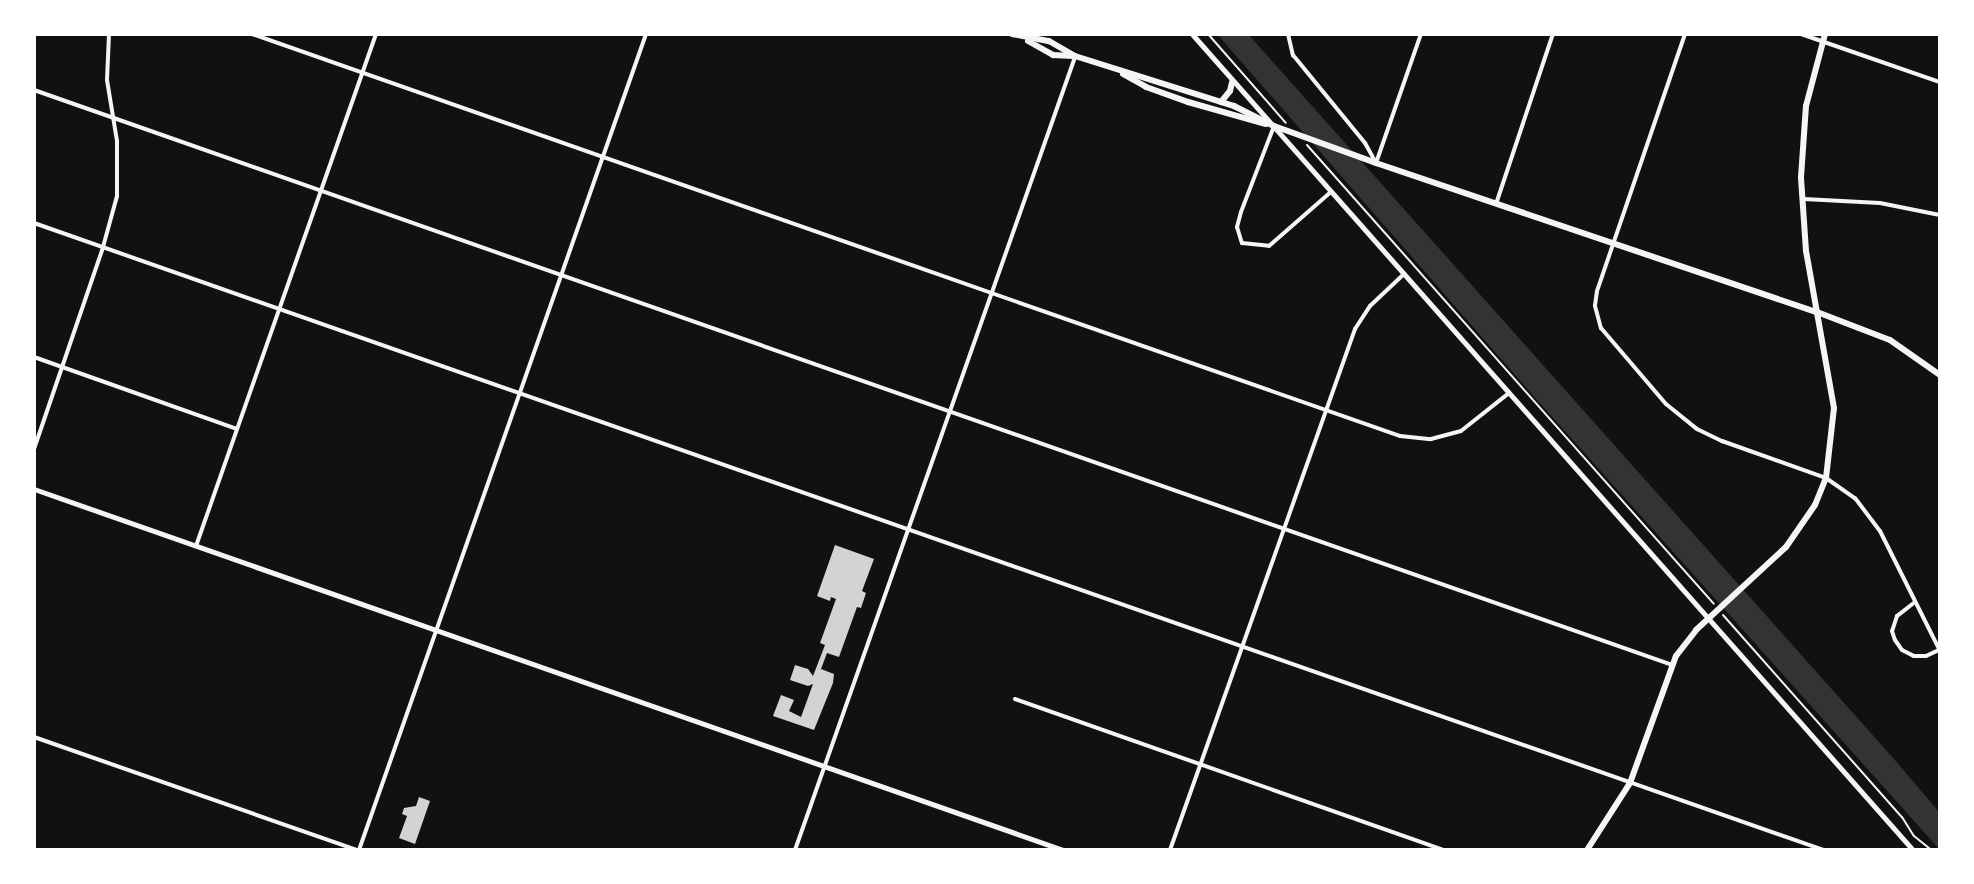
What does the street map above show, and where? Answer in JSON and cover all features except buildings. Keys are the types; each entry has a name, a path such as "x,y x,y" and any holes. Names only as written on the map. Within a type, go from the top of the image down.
{"main road":[{"path":"1012,34 1044,52 1075,56 1117,71 1148,77 1376,163 1817,312 1890,340 1939,373"},
{"path":"1192,34 1910,849"},
{"path":"1587,850 1630,783 1672,665 1687,640 1749,584 1797,533 1815,505 1826,478 1834,408 1801,199 1806,106 1823,38"},
{"path":"1025,39 1055,43 1075,56"},
{"path":"1117,71 1146,87 1188,102 1238,119 1274,126"},
{"path":"1221,102 1230,91 1232,82"},
{"path":"34,489 1063,850"}],"street":[{"path":"34,449 103,247 117,188 113,118 107,80 109,34"},
{"path":"252,34 1400,436 1435,439 1468,427 1509,393"},
{"path":"196,546 376,34"},
{"path":"34,737 358,850 646,34"},
{"path":"1288,34 1293,55 1365,143 1376,163"},
{"path":"1376,163 1421,34"},
{"path":"1496,204 1553,34"},
{"path":"1685,34 1597,291 1597,318 1605,335 1666,404 1687,422 1711,437 1826,478 1852,495 1870,515 1940,650 1914,656 1902,650 1895,640 1892,631 1897,616 1915,602"},
{"path":"1801,34 1823,38 1940,82"},
{"path":"795,850 1075,56"},
{"path":"34,90 1672,665"},
{"path":"1274,126 1241,212 1237,227 1242,243 1269,246 1331,192"},
{"path":"1801,199 1880,203 1940,215"},
{"path":"34,223 1823,850"},
{"path":"1170,850 1362,315 1404,274"},
{"path":"34,357 237,429"},
{"path":"1015,699 1443,850"}],"path":[{"path":"1208,34 1280,116"},
{"path":"1321,161 1720,608 1902,817 1914,836 1931,850"}],"shaded area":[{"path":"1217,34 1248,34 1894,759 1940,813 1940,850 1537,400"}]}
